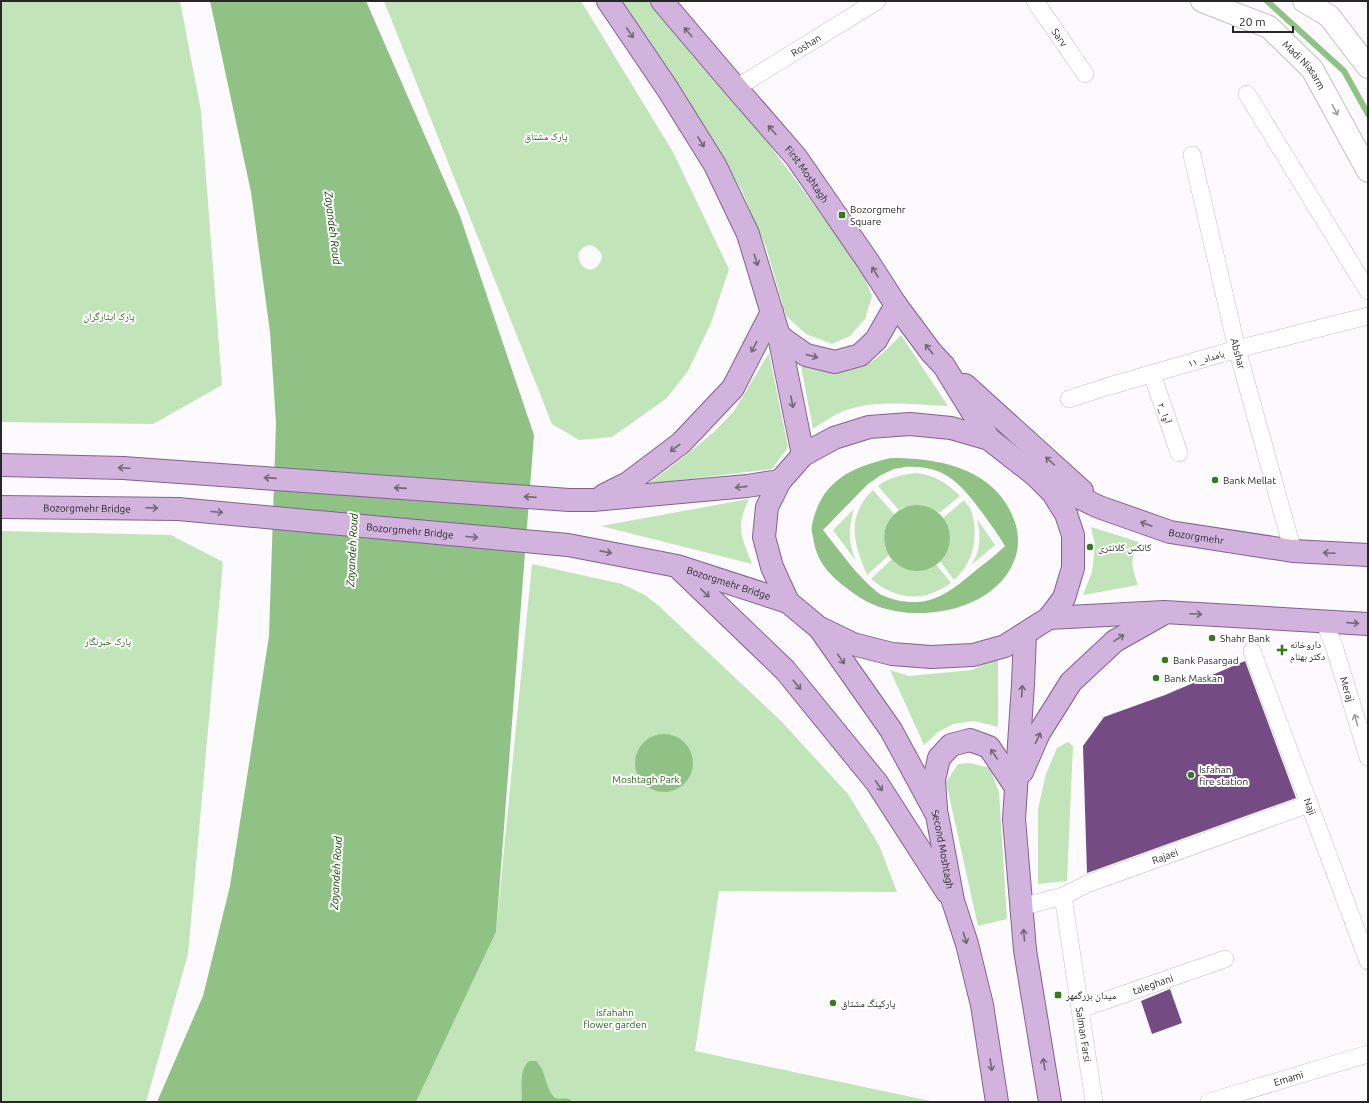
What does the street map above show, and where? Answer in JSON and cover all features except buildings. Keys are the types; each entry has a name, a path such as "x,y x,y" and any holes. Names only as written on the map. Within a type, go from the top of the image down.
{"main road":[{"path":"608,1 667,88 715,165 748,234 779,336 803,456"},
{"name":"First Moshtagh","path":"662,1 796,157 868,260 896,305 931,352 944,366 989,439"},
{"path":"779,336 806,355 835,362 860,355 876,340 896,305"},
{"path":"594,500 628,482 681,443 734,388 772,312"},
{"path":"944,366 1099,507"},
{"path":"910,424 951,428 989,439 1035,475 1053,493 1066,514 1073,535 1073,568 1064,598 1049,618 1005,646 973,655 931,658 892,654 853,644 818,627 788,602 772,567 764,537 767,507 780,481 803,456 834,438 870,427 910,424"},
{"path":"1,465 177,471 569,500 594,500 746,486 780,481"},
{"name":"Bozorgmehr","path":"1035,475 1099,507 1170,532 1293,551 1368,555"},
{"name":"Bozorgmehr Bridge","path":"1,506 178,509 568,545 677,566 788,602"},
{"path":"677,566 785,670 878,783 953,901"},
{"path":"1049,618 1164,612 1368,624"},
{"path":"1016,786 1040,733 1072,682 1115,641 1164,612"},
{"name":"Second Moshtagh","path":"818,627 891,730 936,815 953,901 967,944 982,1005 997,1102"},
{"path":"1025,634 1014,819 1025,950 1050,1102"},
{"path":"936,815 934,780 939,758 951,745 970,740 989,747 1016,786"}],"street":[{"name":"Roshan","path":"736,88 876,1"},
{"name":"Sarv","path":"1035,1 1085,74"},
{"name":"Madi Niasarm","path":"1202,1 1269,27 1312,69 1368,171"},
{"path":"1304,1 1329,16 1368,66"},
{"path":"1247,94 1368,291"},
{"name":"Abshar","path":"1192,155 1237,349 1293,551"},
{"name":"۱۱ _بامداد","path":"1069,399 1106,386 1237,349 1368,316"},
{"name":"۲_ آوا","path":"1152,374 1179,453"},
{"name":"Meraj","path":"1324,621 1334,646 1368,758"},
{"name":"Naji","path":"1252,651 1368,961"},
{"name":"Rajaei","path":"1021,907 1072,893 1087,884 1309,804"},
{"name":"Salman Farsi","path":"1063,896 1094,1102"},
{"name":"taleghani","path":"1081,1009 1225,959"},
{"name":"Emami","path":"1209,1102 1368,1054"}],"green space":[{"name":"پارک ایثارگران","path":"1,1 180,1 201,111 222,385 153,424 1,422"},
{"name":"پارک مشتاق","path":"384,1 581,1 673,152 729,269 711,323 688,371 667,398 612,437 579,440 552,424","holes":["590,245 599,250 602,258 594,269 589,269 584,267 581,263 579,253 583,248"]},
{"path":"618,1 651,1 763,136 839,239 864,276 872,296 865,319 850,336 832,344 806,334 786,316 766,247 742,191 709,133"},
{"path":"901,335 948,406 878,404 864,406 837,414 813,429 801,366 828,371 845,371 854,369 871,362"},
{"path":"769,353 788,447 772,469 648,484 714,432 734,411"},
{"path":"916,473 940,480 960,496 939,513 937,511 903,507 899,510 878,486 891,478"},
{"path":"873,490 894,514 888,523 884,534 886,550 889,555 867,575 856,542 855,521 858,510"},
{"path":"749,499 742,517 741,532 752,564 601,526"},
{"path":"964,500 972,513 975,539 969,561 954,580 940,561 944,556 949,540 946,524 943,518"},
{"path":"854,509 850,529 850,541 856,561 833,530"},
{"path":"977,519 995,545 971,565 977,554 979,543"},
{"path":"1091,527 1139,542 1132,563 1138,585 1083,595 1092,572 1095,545"},
{"name":"پارک خبرنگار","path":"1,531 171,535 223,562 188,954 146,1102 1,1102"},
{"path":"892,559 897,565 934,566 936,564 951,583 930,594 920,596 900,595 890,591 871,579"},
{"name":"Moshtagh Park","path":"532,564 622,584 645,595 659,606 781,721 848,794 879,845 897,892 719,891 695,1051 935,1102 416,1102 496,932"},
{"path":"998,657 998,727 974,721 953,724 938,732 924,745 890,670 909,676 972,670"},
{"path":"1068,742 1073,746 1067,881 1038,884 1038,809 1046,774 1057,748"},
{"path":"970,763 990,768 999,792 1007,919 978,926 946,782 958,764"}],"water":[{"name":"Zayandeh Roud","path":"210,1 366,1 460,216 534,435 496,932 416,1102 157,1102 203,996 230,886 269,636 276,423 270,332 251,192"},
{"path":"891,458 928,460 962,469 978,477 992,487 1004,500 1017,528 1018,545 1014,561 1004,578 991,591 974,601 955,608 935,612 914,613 895,611 877,606 856,595 832,576 819,558 814,545 812,525 816,510 830,487 840,478 863,466","holes":["919,467 940,472 958,484 981,511 1005,546 948,592 930,600 908,602 896,600 877,592 855,570 823,530 868,484 881,475 894,469"]},
{"path":"917,505 930,508 940,515 947,525 950,538 947,551 940,561 930,568 917,571 904,568 894,561 887,551 884,538 887,525 894,515 904,508"},
{"path":"664,734 680,739 688,747 693,763 688,779 680,787 664,792 648,787 640,779 635,763 640,747 648,739"},
{"path":"529,1061 536,1061 540,1066 548,1088 555,1098 568,1099 573,1102 520,1102 522,1099 522,1074"}],"waterway":[{"path":"1267,1 1344,71 1368,114"}],"place":[{"name":"Bozorgmehr Square","path":"842,215"},
{"name":"Bank Mellat","path":"1215,480"},
{"name":"کانکس کلانتری","path":"1090,547"},
{"name":"Shahr Bank","path":"1212,638"},
{"name":"داروخانه دکتر بهنام","path":"1282,650"},
{"name":"Bank Pasargad","path":"1165,660"},
{"name":"Bank Maskan","path":"1156,678"},
{"name":"Isfahan fire station","path":"1191,775"},
{"name":"میدان بزرگمهر","path":"1058,995"},
{"name":"پارکینگ مشتاق","path":"833,1003"}],"park label":[{"name":"isfahahn flower garden","path":"615,1018"}]}
